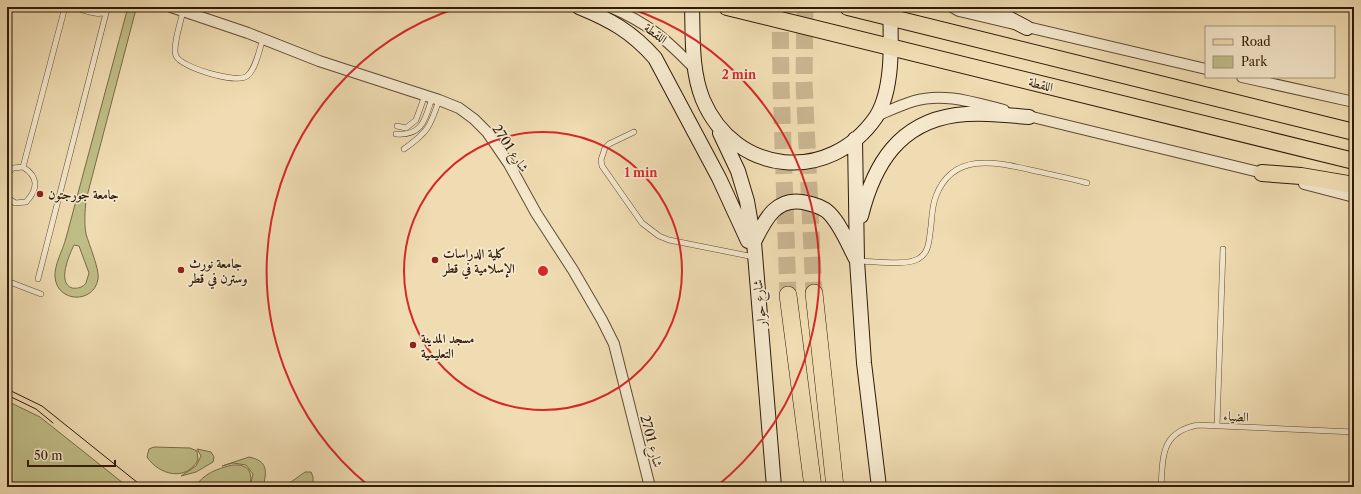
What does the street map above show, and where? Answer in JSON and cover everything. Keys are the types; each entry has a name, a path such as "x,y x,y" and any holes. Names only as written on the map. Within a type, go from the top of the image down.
{"highway":[{"path":"814,293 836,487"},
{"path":"788,295 813,487"}],"main road":[{"path":"579,7 606,18 626,30 655,58 719,178 755,257"},
{"name":"شارع حوار","path":"692,7 695,69 703,99 738,171 747,201 754,242 774,487"},
{"name":"اللقطة","path":"728,7 1354,161"},
{"path":"848,7 890,12 1354,132"},
{"path":"987,7 1027,28"},
{"path":"716,125 732,141 751,153 772,160 794,163 816,160 830,154 855,139 876,116 885,94 890,71 890,12"},
{"path":"857,232 864,201 883,158 897,142 913,130 932,121 956,115 982,114 1029,117"},
{"path":"855,139 857,261 864,363 879,487"},
{"path":"1262,172 1301,176 1354,185"},
{"path":"754,242 766,217 776,207 789,202 803,202 817,205 829,213 836,222 857,261"}],"street":[{"name":"شارع 2701","path":"171,7 263,39 319,61 432,98 464,112 474,119 487,132 508,164 536,213 573,270 614,344 650,487"},
{"name":"اللقطة","path":"610,7 635,17 657,32 695,69"},
{"path":"952,7 959,11 1027,28 1205,69"},
{"path":"1246,78 1354,102"},
{"path":"876,116 914,101 932,97 952,98 1262,172 1354,197"}],"lane":[{"path":"23,167 65,7"},
{"path":"73,7 99,14 106,13"},
{"path":"38,279 106,13 111,7"},
{"path":"183,11 175,47 175,56 180,62 190,67 220,76 246,77 251,72 263,39"},
{"path":"397,126 406,128 413,123 432,98"},
{"path":"396,134 409,134 419,128 425,119 432,98"},
{"path":"404,149 420,138 428,128 432,98"},
{"path":"634,132 609,144 605,148 601,160 604,172 642,223 659,236 669,240 755,257"},
{"path":"857,261 908,262 919,259 924,255 929,244 936,195 952,174 969,165 983,162 998,163 1087,183"},
{"path":"7,174 13,168 23,167 30,171 34,177 35,184 34,194 26,202 15,203 7,197"},
{"path":"1217,426 1223,250"},
{"path":"7,281 41,294"},
{"name":"الضياء","path":"1161,487 1165,447 1173,436 1185,428 1198,425 1354,432"}],"green space":[{"path":"128,7 136,9 86,200 86,234 96,264 98,279 95,287 90,293 83,296 68,296 57,286 55,272 66,238","holes":["74,245 79,246 89,273 86,283 82,287 72,288 65,281 66,268 69,255"]},
{"path":"7,401 40,417 128,487 7,487"},
{"path":"154,447 190,448 197,451 198,460 193,467 187,471 172,474 165,472 152,463 147,457 149,449"},
{"path":"197,449 211,452 214,457 213,462 196,472 181,476 196,466 201,456"},
{"path":"249,457 260,461 265,468 263,487 250,487 253,474 246,465 233,463 222,466"},
{"path":"233,465 243,466 248,470 251,477 249,487 195,487 202,478 211,472"},
{"path":"305,472 311,472 313,477 313,487 284,487"}],"tunnel":[{"path":"780,7 788,295"},
{"path":"805,7 804,82 814,293"}],"tram line":[{"path":"7,389 42,406 143,487"},
{"path":"7,395 36,409 53,423"}],"place":[{"name":"جامعة جورجتون","path":"40,194"},
{"name":"كلية الدراسات الإسلامية في قطر","path":"435,260"},
{"name":"جامعة نورث وسترن في قطر","path":"181,270"},
{"name":"مسجد المدينة التعليمية","path":"413,345"}]}
